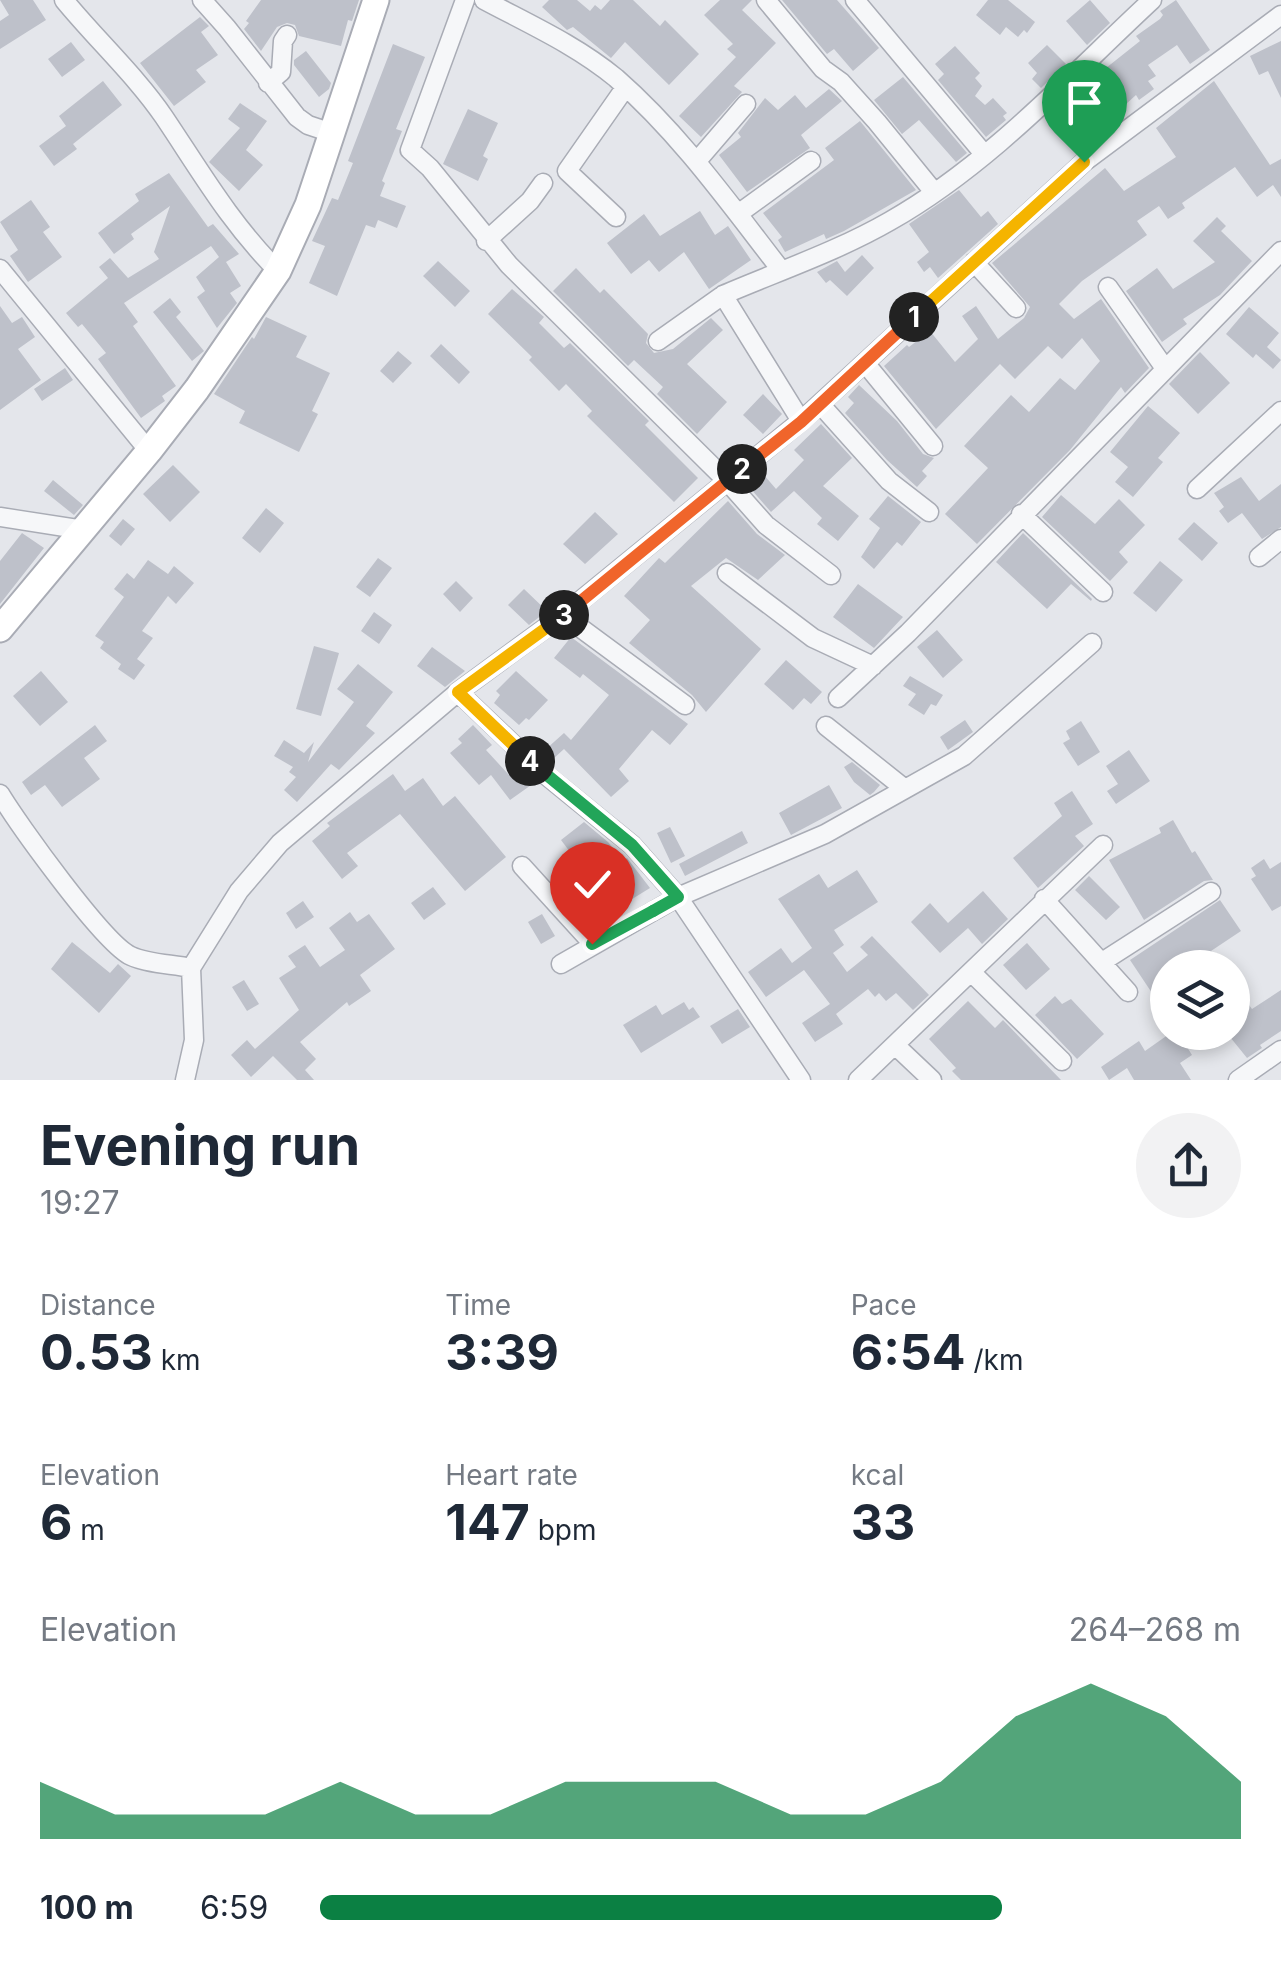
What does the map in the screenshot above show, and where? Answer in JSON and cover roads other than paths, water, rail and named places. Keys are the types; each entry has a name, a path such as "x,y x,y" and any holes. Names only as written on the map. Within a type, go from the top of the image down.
{"street":[{"path":"64,0 162,114 211,192 278,270"},
{"path":"202,0 302,122 332,133"},
{"path":"0,629 149,451 278,270 297,233 376,0"},
{"path":"464,0 410,150 430,168 486,240 727,481 766,525 831,575"},
{"path":"484,0 567,44 625,88 697,161 781,270"},
{"path":"766,0 823,69 841,82 877,122 934,192"},
{"path":"855,0 984,154"},
{"path":"658,341 723,295 875,229 934,192 984,154 1152,0"},
{"path":"185,1080 195,1015 191,968 239,892 280,843 458,692 563,616 801,422 1084,162 1281,15"},
{"path":"268,84 281,72 283,42 288,35"},
{"path":"616,217 567,171 625,88"},
{"path":"697,161 746,104"},
{"path":"738,214 811,161"},
{"path":"486,240 530,201 543,183"},
{"path":"838,698 1281,251"},
{"path":"974,262 1016,308"},
{"path":"0,269 149,451"},
{"path":"1108,288 1164,368"},
{"path":"723,295 801,422"},
{"path":"865,363 934,446"},
{"path":"820,404 889,481 929,512"},
{"path":"1196,489 1281,411"},
{"path":"1021,514 1103,592"},
{"path":"0,517 84,530"},
{"path":"1259,557 1281,540"},
{"path":"727,573 813,638 873,666"},
{"path":"563,616 686,706"},
{"path":"561,964 678,897 825,834 979,746 1092,644"},
{"path":"458,692 541,771 632,845 678,897 802,1080"},
{"path":"826,726 905,789"},
{"path":"0,794 6,818 119,948 132,956 191,968"},
{"path":"858,1080 1103,845"},
{"path":"522,866 592,944"},
{"path":"1102,962 1211,892"},
{"path":"1044,900 1128,992"},
{"path":"971,972 1062,1061"},
{"path":"895,1044 932,1080"},
{"path":"1238,1080 1281,1050"}]}
